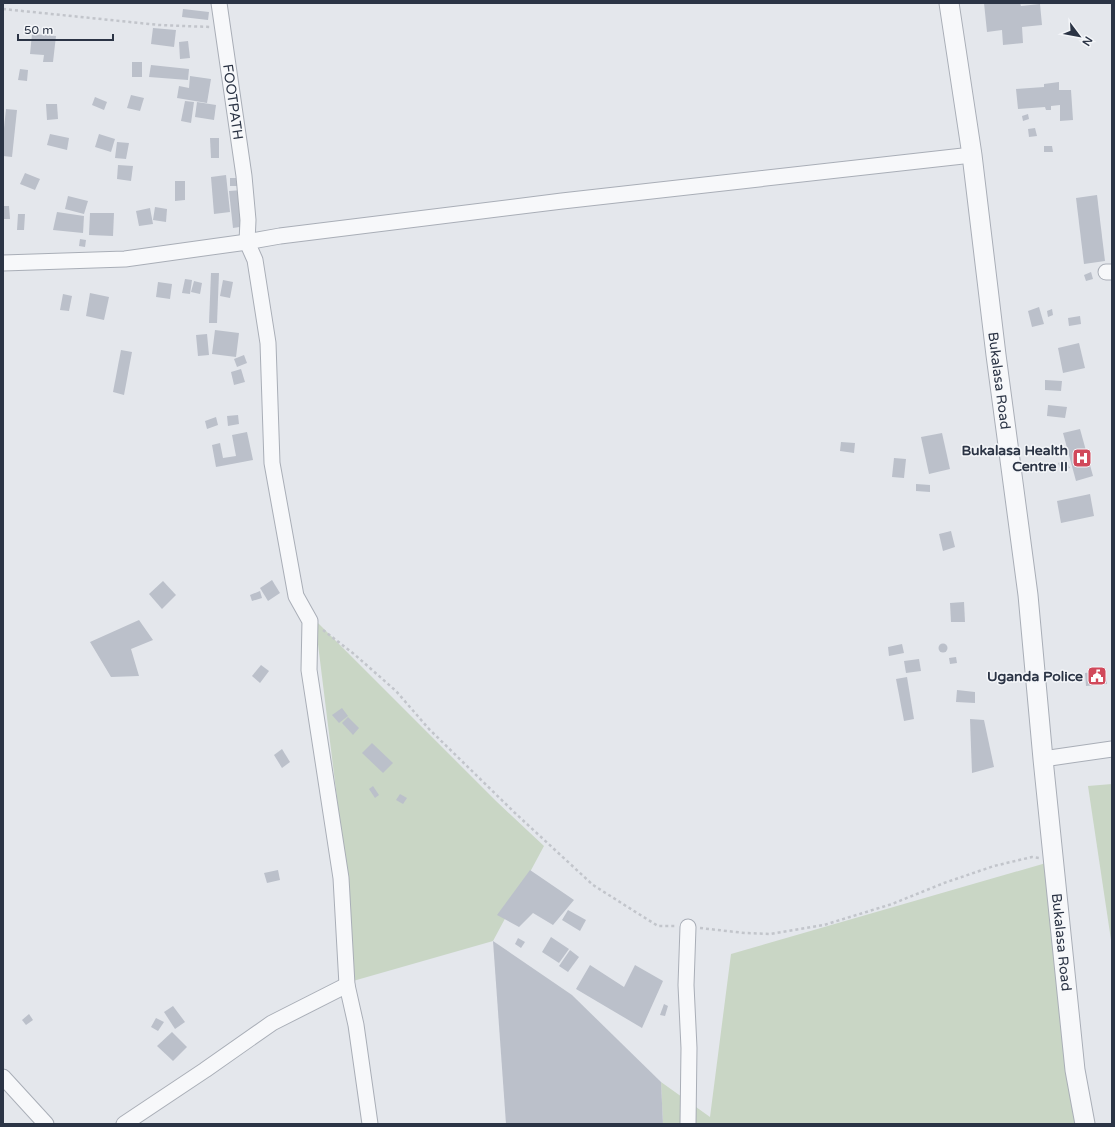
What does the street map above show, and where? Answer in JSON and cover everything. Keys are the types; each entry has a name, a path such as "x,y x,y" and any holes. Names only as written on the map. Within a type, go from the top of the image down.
{"street":[{"name":"FOOTPATH","path":"219,3 244,176 248,220 247,242"},
{"name":"Bukalasa Road","path":"949,3 972,155 996,355 1028,594 1043,759 1075,1070 1085,1124"},
{"path":"3,263 125,259 280,236 562,201 972,155"},
{"path":"247,242 255,260 268,343 272,463 296,596 309,619 309,670 341,878 347,985 356,1025 370,1124"},
{"path":"1043,759 1112,749"},
{"path":"688,927 686,984 689,1048 688,1124"},
{"path":"124,1124 272,1023 347,985"},
{"path":"3,1077 46,1124"}],"path":[{"path":"3,9 159,25 222,28"},
{"path":"309,619 354,654 396,691 429,729 515,813 594,885 658,926 770,934 824,925 892,904 944,883 994,866 1032,857 1053,859"}],"green space":[{"path":"315,620 496,801 544,846 493,941 353,981 347,879"},
{"path":"1112,784 1112,940 1111,940 1088,786"},
{"path":"1046,863 1080,1124 663,1124 661,1082 710,1117 731,954"}],"building":[{"path":"984,3 1020,3 1021,6 1040,4 1042,25 1022,27 1023,43 1003,45 1002,30 987,32"},
{"path":"183,9 209,12 208,20 182,17"},
{"path":"153,28 176,30 174,47 151,44"},
{"path":"32,34 56,36 53,62 43,62 44,55 30,54"},
{"path":"188,41 190,58 180,59 179,42"},
{"path":"132,62 142,62 142,77 132,77"},
{"path":"151,65 189,69 188,80 149,77"},
{"path":"20,69 28,70 27,81 18,80"},
{"path":"190,76 211,79 207,103 177,98 179,86 189,88"},
{"path":"1059,82 1059,90 1071,90 1073,120 1060,121 1060,105 1051,106 1051,110 1046,110 1045,107 1018,109 1016,89 1044,87 1044,84"},
{"path":"131,95 144,98 140,111 127,108"},
{"path":"95,97 107,102 104,110 92,105"},
{"path":"185,101 194,102 191,123 181,121"},
{"path":"197,102 216,105 214,120 195,117"},
{"path":"46,104 57,104 58,119 47,120"},
{"path":"6,109 17,110 12,157 3,156"},
{"path":"1028,114 1029,119 1023,121 1022,116"},
{"path":"1035,128 1037,136 1029,137 1028,129"},
{"path":"50,134 69,138 67,150 47,145"},
{"path":"99,134 115,139 111,152 95,147"},
{"path":"210,138 219,138 219,158 211,158"},
{"path":"117,142 129,143 126,159 115,158"},
{"path":"1044,146 1052,146 1053,152 1044,152"},
{"path":"118,165 133,166 131,181 117,179"},
{"path":"25,173 40,179 35,190 20,184"},
{"path":"226,175 230,212 214,214 211,177"},
{"path":"230,178 238,178 238,186 230,186"},
{"path":"175,181 185,181 185,200 175,201"},
{"path":"242,190 246,226 233,228 229,191"},
{"path":"1097,195 1105,261 1084,264 1076,198"},
{"path":"68,196 88,201 84,214 65,209"},
{"path":"3,206 9,206 10,219 3,219"},
{"path":"155,207 167,209 166,222 153,220"},
{"path":"150,208 153,224 139,226 136,211"},
{"path":"57,212 84,216 83,233 53,230"},
{"path":"90,213 114,213 113,236 89,235"},
{"path":"18,214 25,214 24,230 17,230"},
{"path":"80,239 86,240 85,247 79,246"},
{"path":"1091,272 1093,279 1086,281 1084,275"},
{"path":"211,273 219,273 217,323 209,323"},
{"path":"185,279 192,280 190,294 182,293"},
{"path":"223,280 233,282 230,298 220,296"},
{"path":"194,281 202,283 200,294 191,292"},
{"path":"158,282 172,284 170,299 156,297"},
{"path":"90,293 109,297 104,320 86,316"},
{"path":"63,294 72,296 69,311 60,310"},
{"path":"1039,307 1044,324 1032,327 1028,311"},
{"path":"1052,309 1053,315 1048,317 1047,311"},
{"path":"1080,316 1081,324 1069,326 1068,318"},
{"path":"215,330 239,333 236,357 212,354"},
{"path":"207,334 209,355 198,356 196,335"},
{"path":"1079,343 1085,368 1063,373 1058,348"},
{"path":"121,350 132,352 124,395 113,392"},
{"path":"244,355 247,363 237,367 234,359"},
{"path":"241,369 245,382 234,385 231,372"},
{"path":"1045,380 1062,381 1061,391 1045,390"},
{"path":"1048,405 1067,407 1065,418 1047,416"},
{"path":"238,415 239,424 228,426 227,416"},
{"path":"216,417 218,425 207,429 205,421"},
{"path":"1080,429 1093,476 1076,481 1063,433"},
{"path":"247,432 253,460 216,467 212,445 220,443 223,458 236,456 232,435"},
{"path":"942,433 950,469 929,474 921,437"},
{"path":"841,442 855,443 854,453 840,451"},
{"path":"894,458 906,459 904,478 892,477"},
{"path":"1066,460 1070,468 1061,471 1058,463"},
{"path":"916,484 930,485 930,492 916,491"},
{"path":"1090,494 1094,516 1061,523 1057,501"},
{"path":"951,531 955,547 943,551 939,534"},
{"path":"272,580 280,593 268,601 260,588"},
{"path":"163,581 176,595 162,609 149,594"},
{"path":"260,591 262,598 252,601 250,595"},
{"path":"964,602 965,622 951,622 950,603"},
{"path":"139,620 153,640 131,649 139,676 111,677 90,642"},
{"path":"902,644 904,653 889,656 888,647"},
{"path":"941,644 945,644 947,648 945,652 941,652 939,650 939,646"},
{"path":"956,657 957,663 950,664 949,658"},
{"path":"919,659 921,671 906,673 904,661"},
{"path":"261,665 269,671 260,683 252,676"},
{"path":"1105,670 1107,684 1086,686 1085,673"},
{"path":"907,677 914,719 904,721 896,679"},
{"path":"957,690 975,692 975,703 956,702"},
{"path":"342,708 348,716 339,723 332,715"},
{"path":"348,717 359,728 353,735 342,723"},
{"path":"970,719 984,720 994,767 972,773"},
{"path":"372,743 393,763 383,773 362,753"},
{"path":"282,749 290,762 282,768 274,755"},
{"path":"373,786 379,795 375,798 369,789"},
{"path":"400,794 407,798 403,804 396,800"},
{"path":"278,870 280,880 267,883 264,873"},
{"path":"530,870 574,900 553,925 533,913 519,927 497,915"},
{"path":"568,910 586,920 580,931 562,920"},
{"path":"551,937 569,949 559,963 542,952"},
{"path":"518,938 525,942 521,948 515,944"},
{"path":"493,941 572,995 661,1082 663,1124 506,1124"},
{"path":"570,950 579,957 568,972 559,966"},
{"path":"590,965 624,987 635,965 663,981 642,1028 576,989"},
{"path":"664,1004 668,1006 665,1016 660,1015"},
{"path":"173,1006 185,1022 175,1029 164,1012"},
{"path":"29,1014 33,1020 26,1025 22,1020"},
{"path":"156,1018 164,1022 158,1031 151,1027"},
{"path":"172,1032 187,1047 173,1061 157,1046"}],"place":[{"name":"Bukalasa Health Centre II","path":"1082,458"},
{"name":"Uganda Police","path":"1097,676"}]}
